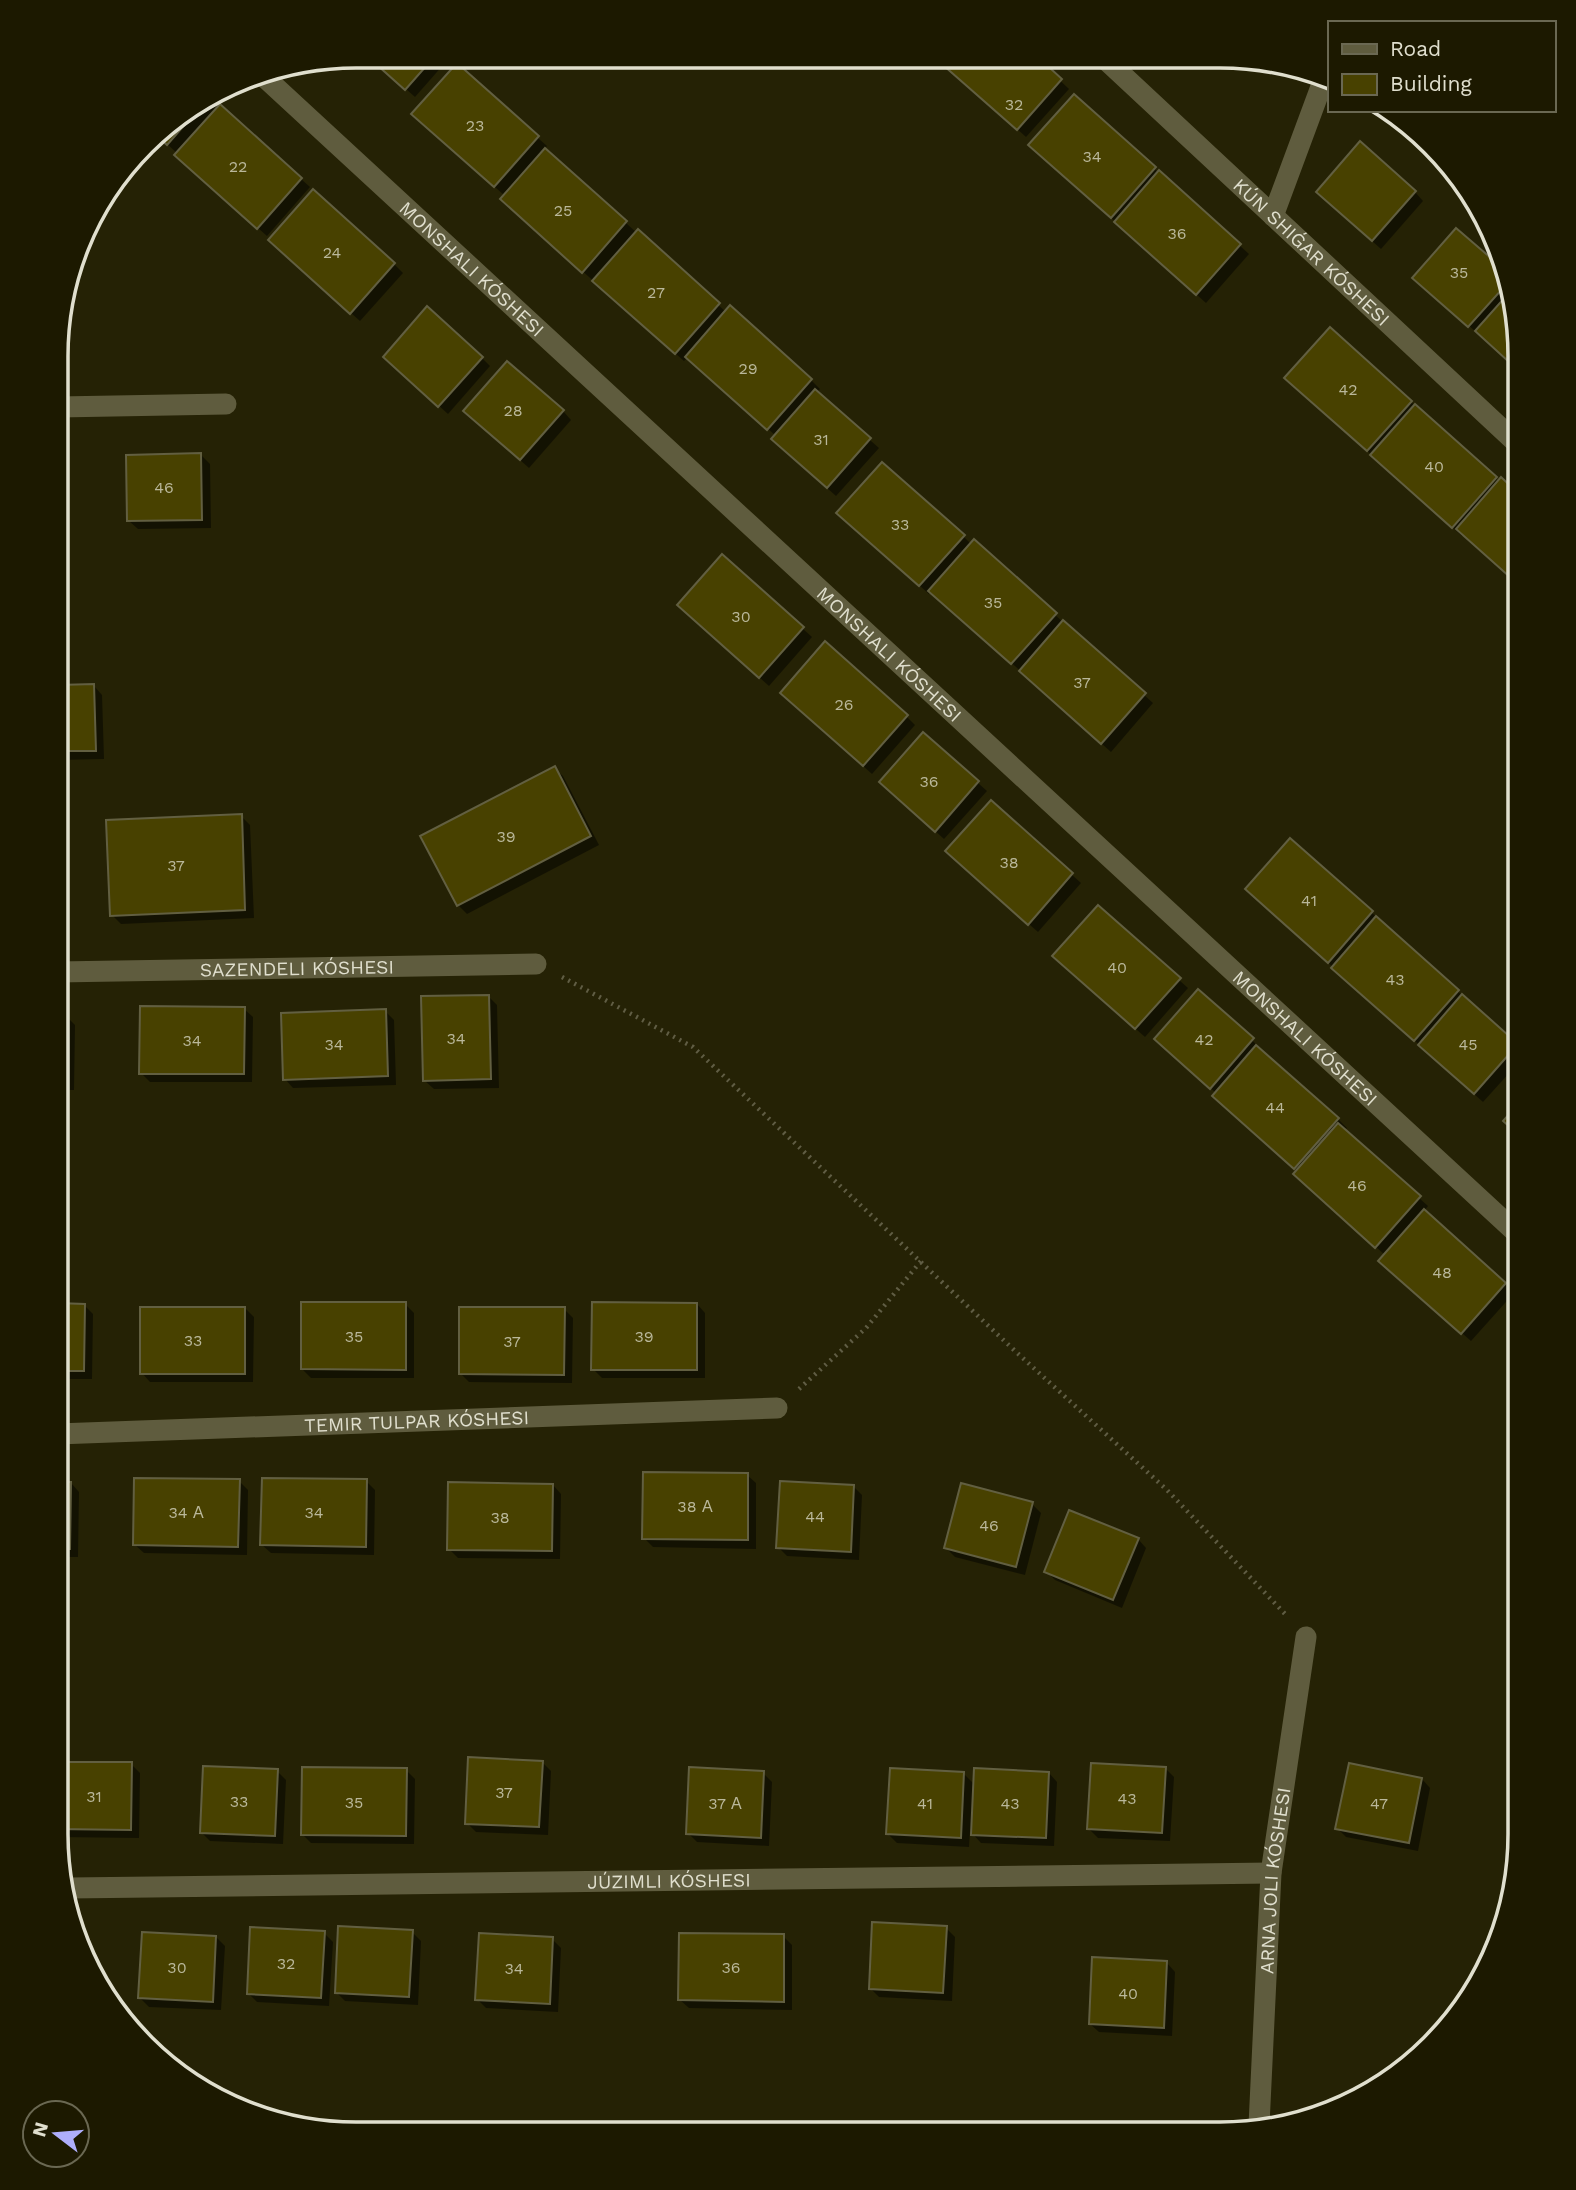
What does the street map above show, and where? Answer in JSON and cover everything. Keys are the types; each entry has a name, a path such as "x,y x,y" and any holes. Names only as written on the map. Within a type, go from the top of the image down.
{"street":[{"path":"1115,68 1508,435"},
{"path":"270,82 1508,1225"},
{"path":"1273,216 1321,87"},
{"path":"68,407 226,404"},
{"name":"SAZENDELI KÓSHESI","path":"68,972 536,964"},
{"name":"TEMIR TULPAR KÓSHESI","path":"68,1434 777,1408"},
{"path":"1258,2119 1271,1873 1306,1637"},
{"name":"JÚZIMLI KÓSHESI","path":"74,1888 1271,1873"}],"path":[{"path":"536,964 693,1047 1167,1490 1306,1637"},
{"path":"777,1408 866,1328 921,1261"}],"building":[{"path":"380,68 424,68 405,90"},
{"path":"452,68 463,68 539,136 494,187 411,114"},
{"path":"946,68 1050,68 1062,79 1017,130"},
{"path":"1074,94 1156,167 1111,218 1028,145"},
{"path":"220,104 302,178 257,229 174,155"},
{"path":"183,126 167,145 164,142"},
{"path":"1360,141 1416,191 1372,241 1316,192"},
{"path":"545,148 627,221 582,273 500,199"},
{"path":"1159,170 1241,244 1196,295 1114,222"},
{"path":"313,189 395,263 350,314 268,240"},
{"path":"1456,228 1490,257 1500,291 1468,327 1412,278"},
{"path":"638,229 720,303 675,354 592,281"},
{"path":"1502,300 1508,361 1475,331"},
{"path":"730,305 812,379 767,430 685,357"},
{"path":"427,306 483,357 438,407 383,357"},
{"path":"1330,327 1412,401 1367,451 1284,378"},
{"path":"507,361 564,410 520,460 463,411"},
{"path":"815,389 871,438 827,488 771,439"},
{"path":"1415,404 1497,477 1452,528 1370,455"},
{"path":"201,453 202,520 127,521 126,455"},
{"path":"882,462 965,535 919,586 836,513"},
{"path":"1501,477 1508,484 1508,575 1456,529"},
{"path":"974,539 1057,613 1011,664 928,591"},
{"path":"722,554 804,627 759,678 677,605"},
{"path":"1063,620 1146,693 1101,744 1019,671"},
{"path":"825,641 908,715 863,766 780,693"},
{"path":"94,684 96,751 68,751 68,685"},
{"path":"923,732 979,781 935,832 879,782"},
{"path":"555,766 591,836 457,906 420,836"},
{"path":"991,800 1073,873 1028,925 945,851"},
{"path":"242,814 245,910 110,916 106,820"},
{"path":"1290,838 1373,911 1328,963 1245,889"},
{"path":"1098,905 1181,978 1135,1029 1052,956"},
{"path":"1376,916 1459,990 1414,1041 1331,968"},
{"path":"1198,989 1254,1038 1210,1089 1154,1039"},
{"path":"1462,994 1508,1035 1508,1055 1474,1094 1418,1045"},
{"path":"489,995 491,1079 423,1081 421,996"},
{"path":"140,1006 245,1007 244,1074 139,1074"},
{"path":"386,1009 388,1076 283,1080 281,1013"},
{"path":"1256,1045 1339,1118 1294,1169 1212,1096"},
{"path":"1338,1123 1421,1196 1375,1248 1293,1174"},
{"path":"1424,1209 1506,1283 1461,1334 1378,1261"},
{"path":"301,1302 406,1302 406,1370 301,1369"},
{"path":"592,1302 697,1303 697,1370 591,1370"},
{"path":"68,1303 85,1304 84,1371 68,1371"},
{"path":"140,1307 245,1307 245,1374 140,1374"},
{"path":"459,1307 565,1307 564,1375 459,1374"},
{"path":"643,1472 748,1473 748,1540 642,1539"},
{"path":"134,1478 240,1479 238,1547 133,1545"},
{"path":"262,1478 367,1479 366,1547 260,1545"},
{"path":"780,1481 854,1485 851,1552 776,1548"},
{"path":"68,1482 71,1482 68,1549"},
{"path":"448,1482 553,1484 552,1551 447,1550"},
{"path":"961,1483 1033,1502 1016,1567 944,1548"},
{"path":"1069,1510 1139,1538 1113,1600 1044,1572"},
{"path":"468,1757 543,1761 539,1827 465,1824"},
{"path":"68,1762 132,1762 131,1830 68,1829"},
{"path":"1091,1763 1166,1767 1162,1833 1087,1829"},
{"path":"1349,1763 1422,1778 1409,1843 1335,1829"},
{"path":"203,1766 278,1769 275,1836 200,1833"},
{"path":"302,1767 407,1768 406,1836 301,1835"},
{"path":"689,1767 764,1771 761,1838 686,1834"},
{"path":"890,1768 964,1772 961,1838 886,1834"},
{"path":"974,1768 1049,1772 1046,1838 971,1835"},
{"path":"872,1922 947,1926 943,1993 869,1989"},
{"path":"338,1926 413,1930 409,1997 335,1993"},
{"path":"250,1927 325,1931 321,1998 247,1994"},
{"path":"142,1932 216,1936 213,2002 138,1998"},
{"path":"479,1933 553,1937 550,2004 475,2000"},
{"path":"679,1933 784,1934 784,2002 678,2000"},
{"path":"1092,1957 1167,1961 1164,2028 1089,2024"}]}
